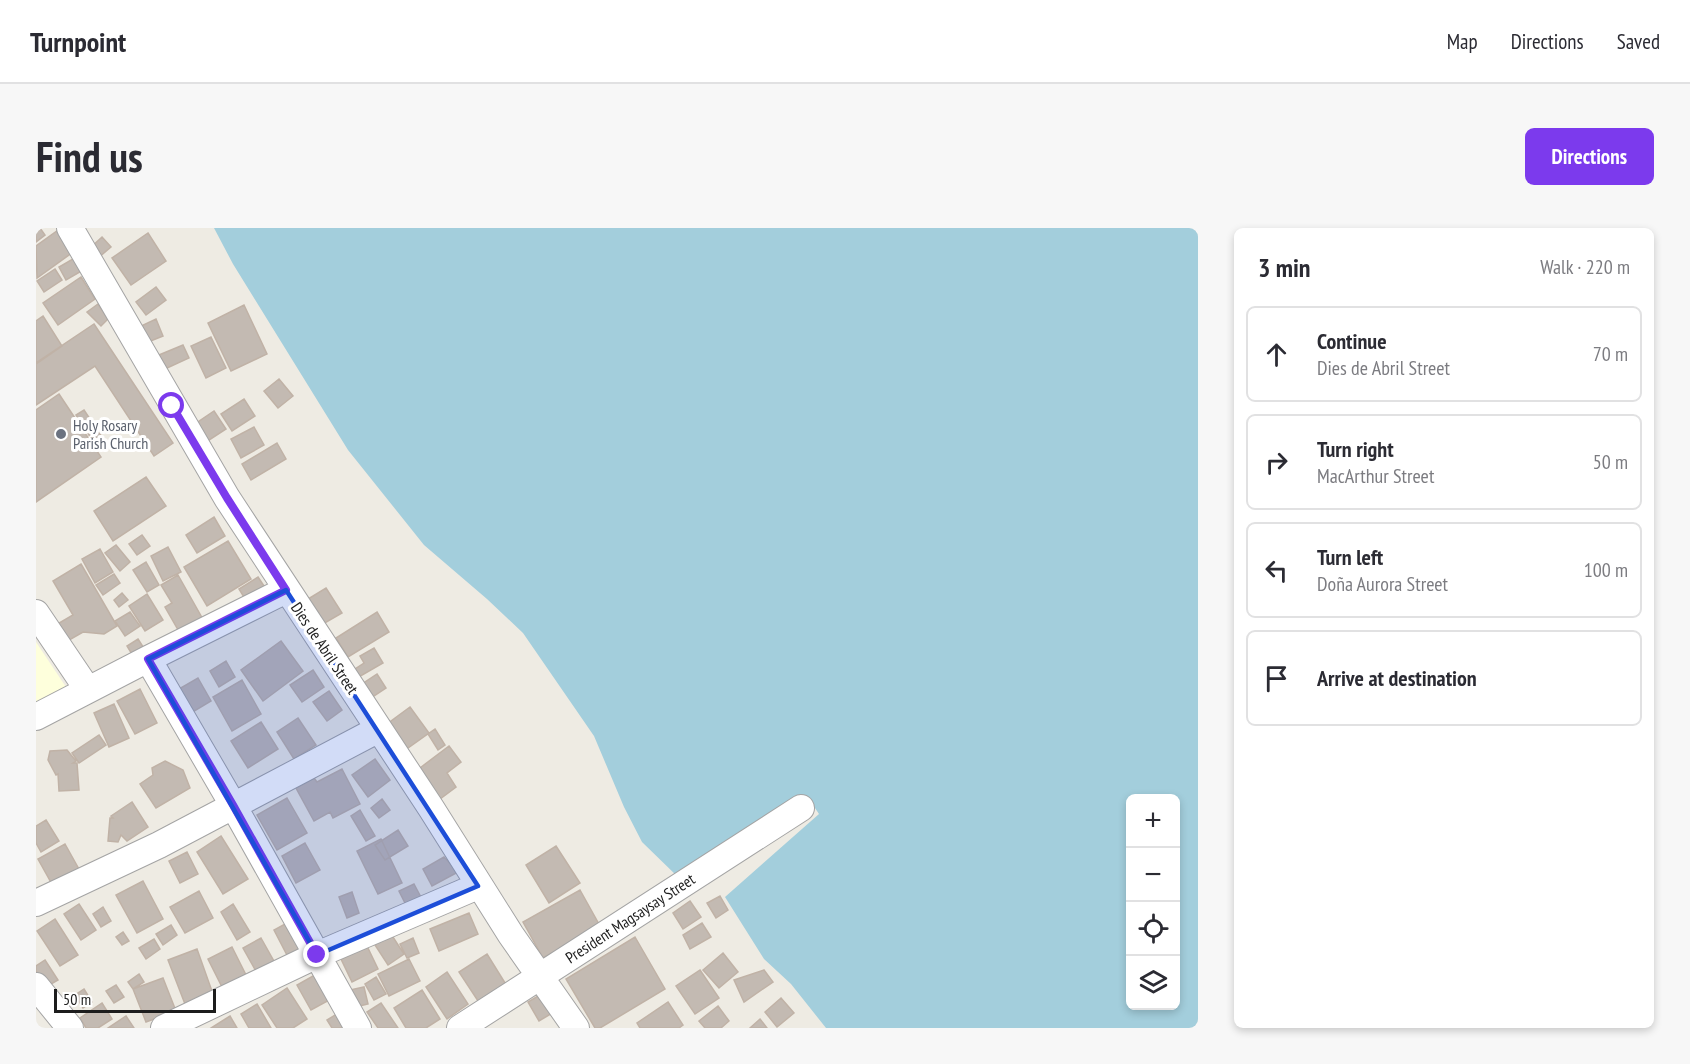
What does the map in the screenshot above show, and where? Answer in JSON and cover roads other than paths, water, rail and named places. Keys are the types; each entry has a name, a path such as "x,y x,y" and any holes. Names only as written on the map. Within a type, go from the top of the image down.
{"street":[{"name":"Dies de Abril Street","path":"70,228 227,498 379,729 478,886 576,1028"},
{"path":"36,717 286,590"},
{"path":"36,613 88,690"},
{"path":"148,659 358,1028"},
{"path":"36,903 159,845 379,729"},
{"name":"President Magsaysay Street","path":"460,1028 801,808"},
{"path":"164,1028 317,955 478,886"},
{"path":"36,986 69,1028"}],"water":[{"path":"214,228 1198,228 1198,1028 826,1028 791,984 764,959 725,897 819,814 807,796 679,878 642,842 624,807 594,736 523,633 424,545 348,450 233,264"}],"place":[{"name":"Holy Rosary Parish Church","path":"61,434"}]}
